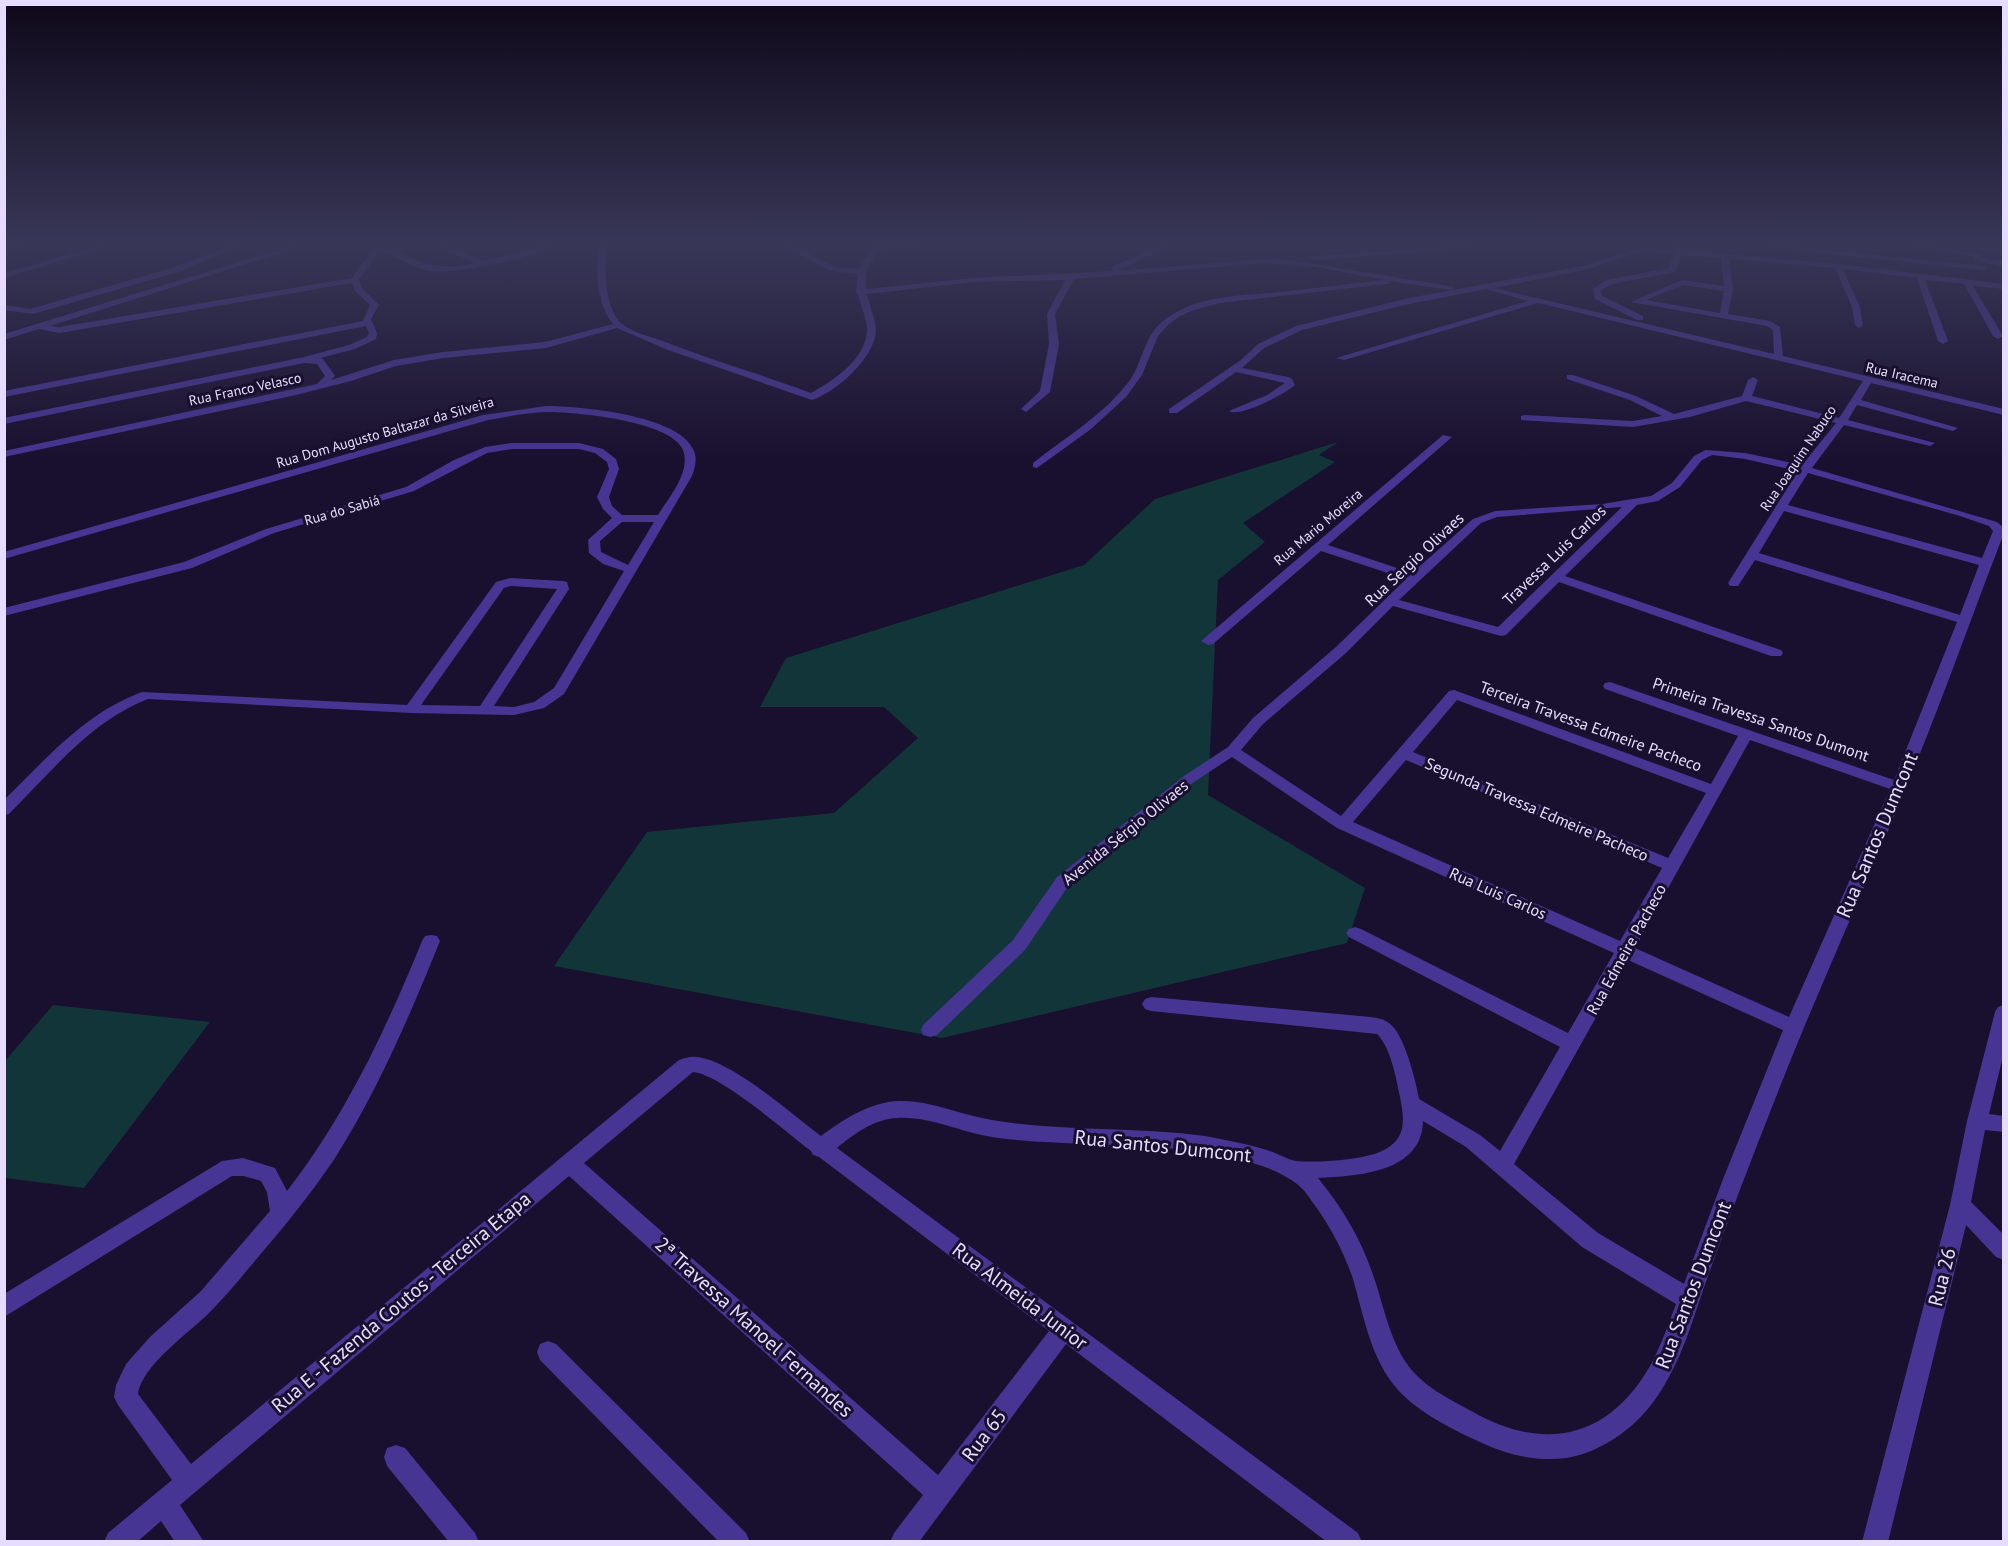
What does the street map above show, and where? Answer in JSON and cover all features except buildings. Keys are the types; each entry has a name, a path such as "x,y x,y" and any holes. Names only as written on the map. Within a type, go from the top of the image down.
{"street":[{"path":"4,337 64,318"},
{"path":"38,326 59,330 129,318"},
{"path":"304,360 352,347 371,339 373,333 367,318"},
{"path":"613,318 618,325 673,349 812,397 841,377 861,356 869,342 871,332 867,318"},
{"path":"1026,409 1045,392 1054,345 1051,318"},
{"path":"1037,465 1093,424 1114,405 1141,370 1151,340 1160,328 1173,318"},
{"path":"1173,411 1234,369 1261,346 1299,328 1337,318"},
{"path":"1341,358 1477,318"},
{"name":"Rua Iracema","path":"1612,318 2004,412"},
{"path":"1640,318 1675,334"},
{"path":"1729,318 1775,327 1779,359"},
{"path":"1858,318 1859,325"},
{"path":"1935,318 1943,341"},
{"path":"1988,318 1998,336"},
{"path":"4,394 368,323"},
{"path":"320,386 401,361 546,345 618,325"},
{"name":"Rua Franco Velasco","path":"4,421 304,360 320,361 330,376 320,386 4,454"},
{"path":"1234,369 1289,381 1290,385 1270,398 1234,411"},
{"path":"1569,377 1633,398 1673,417"},
{"path":"1746,398 1753,380"},
{"name":"Rua Joaquim Nabuco","path":"1734,582 1805,470 1868,381"},
{"path":"1525,418 1625,424 1673,417 1746,398 1930,443"},
{"path":"1855,401 1953,428"},
{"name":"Rua Dom Augusto Baltazar da Silveira","path":"4,556 487,417 545,409 600,413 654,427 679,439 685,445 690,457 688,471 559,691 539,705 514,711 484,711"},
{"name":"Rua Mario Moreira","path":"1208,641 1447,437"},
{"name":"Rua do Sabiá","path":"4,612 188,565 270,531 410,489 474,454 501,447 579,446 608,456 614,469 603,497 606,507 619,518"},
{"name":"Rua Santos Dumcont","path":"820,1149 855,1123 899,1109 994,1129 1217,1148 1273,1159 1295,1170 1309,1181 1340,1223 1357,1260 1389,1355 1405,1382 1442,1408 1502,1439 1546,1449 1566,1448 1594,1439 1616,1426 1643,1398 1657,1378 1794,1027 1899,787 1999,532 1999,528 1993,524 1805,470 1722,452 1710,452 1698,458"},
{"name":"Rua Sergio Olivaes","path":"1233,750 1247,732 1341,650 1470,526 1486,516 1632,504 1654,498 1666,492 1698,458"},
{"name":"Travessa Luis Carlos","path":"1392,602 1501,632 1632,504"},
{"path":"1782,507 1987,563"},
{"path":"632,570 607,561 595,553 594,540 619,518 660,519"},
{"path":"1319,546 1414,578"},
{"path":"1752,555 1964,620"},
{"path":"1558,578 1776,653"},
{"path":"4,810 94,721 131,699 147,695 411,709 484,711 563,589 563,585 510,582 500,585 411,709"},
{"name":"Primeira Travessa Santos Dumont","path":"1610,686 1899,787"},
{"name":"Terceira Travessa Edmeire Pacheco","path":"1402,753 1454,694 1716,791"},
{"name":"Rua Edmeire Pacheco","path":"1503,1166 1747,733"},
{"name":"Rua Luis Carlos","path":"1233,750 1242,759 1343,824 1794,1027"},
{"name":"Avenida Sérgio Olivaes","path":"930,1030 1019,945 1063,880 1189,779 1233,750"},
{"path":"1343,824 1402,753"},
{"name":"Segunda Travessa Edmeire Pacheco","path":"1402,753 1673,866"},
{"path":"1355,933 1572,1044"},
{"path":"188,1481 126,1397 127,1385 142,1364 207,1300 281,1212 341,1131 403,1010 431,941"},
{"path":"1151,1004 1380,1026 1387,1032 1411,1104 1413,1128 1409,1139 1401,1150 1388,1160 1295,1170"},
{"name":"Rua 26","path":"1875,1542 1960,1205 1977,1121 2004,1012"},
{"name":"Rua Almeida Junior","path":"686,1065 697,1063 705,1065 729,1079 1348,1542"},
{"name":"Rua E - Fazenda Coutos - Terceira Etapa","path":"117,1542 686,1065"},
{"path":"1411,1104 1451,1126 1503,1166 1590,1240 1689,1299"},
{"path":"1977,1121 2004,1124"},
{"name":"2ª Travessa Manoel Fernandes","path":"568,1162 940,1493"},
{"path":"4,1307 229,1167 243,1167 268,1174 277,1191 281,1212"},
{"path":"1960,1205 2004,1250"},
{"name":"Rua 65","path":"903,1542 1064,1329"},
{"path":"548,1353 737,1542"},
{"path":"396,1457 466,1542"},
{"path":"163,1503 191,1542"}],"green space":[{"path":"1338,442 1319,455 1335,462 1243,523 1265,542 1218,580 1208,795 1365,888 1347,943 942,1038 554,966 647,832 834,813 918,738 884,707 760,707 786,658 1084,565 1155,499"},
{"path":"53,1005 210,1022 84,1188 5,1178 5,1061"}]}
